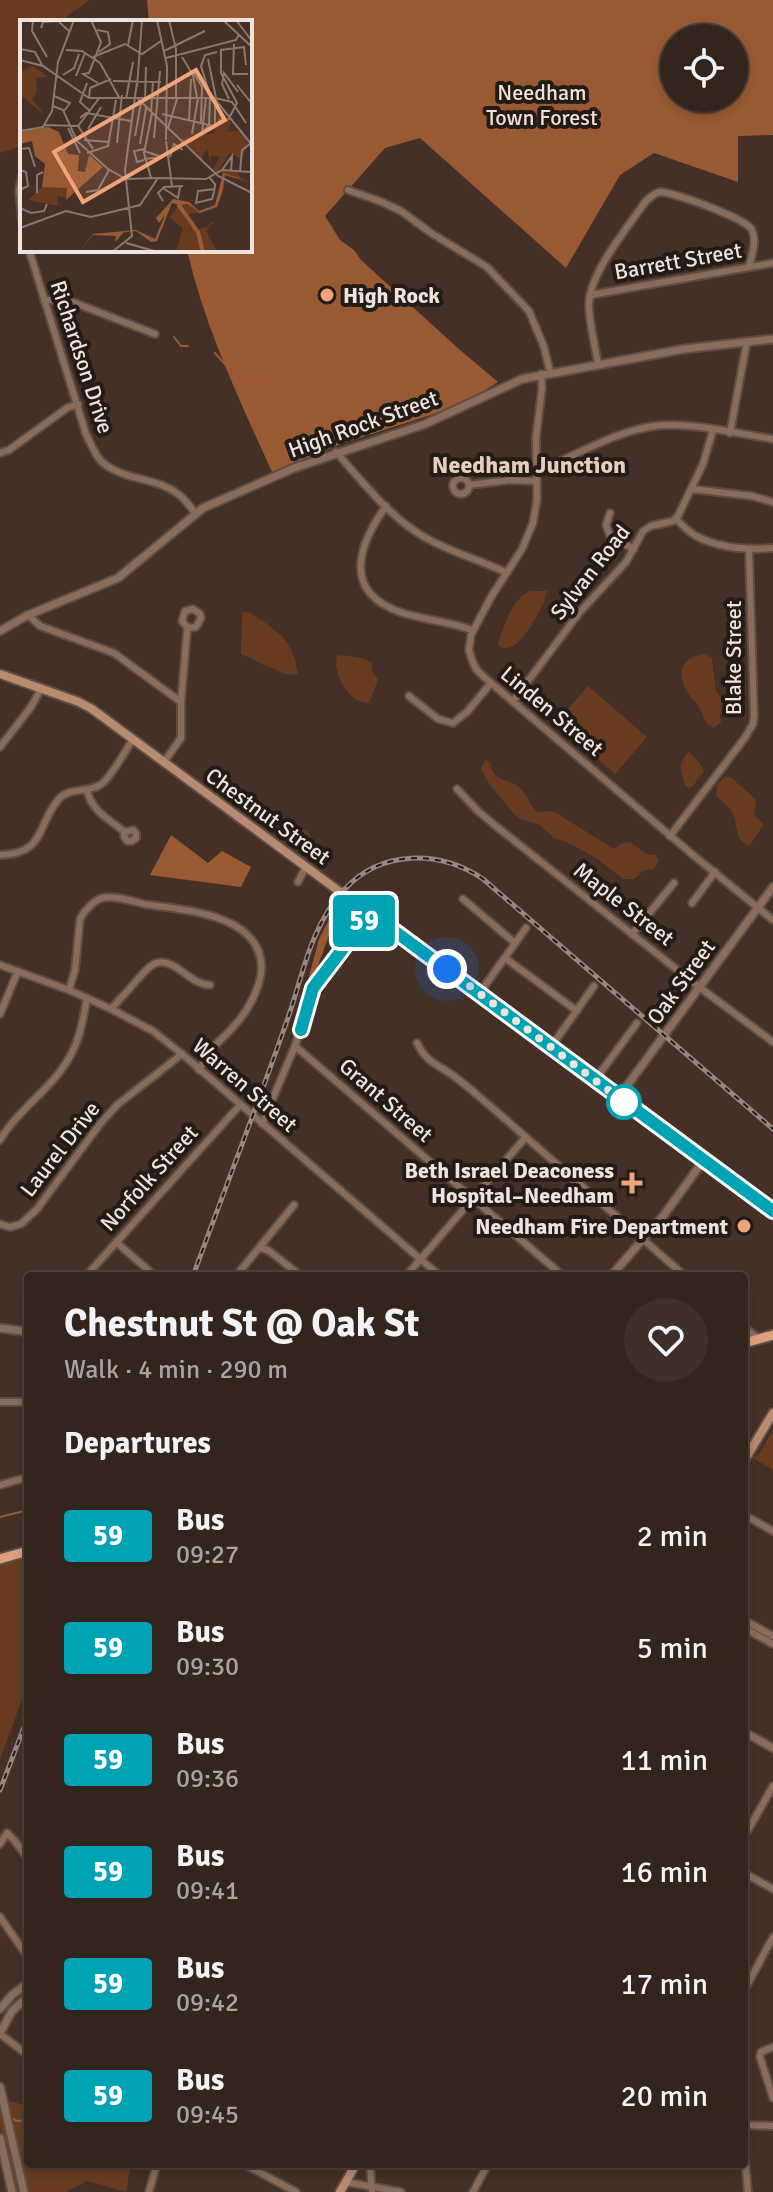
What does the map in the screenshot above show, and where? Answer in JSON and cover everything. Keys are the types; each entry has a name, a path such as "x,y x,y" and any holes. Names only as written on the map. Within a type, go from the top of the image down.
{"main road":[{"name":"Chestnut Street","path":"0,674 88,706 773,1211"},
{"path":"748,1342 773,1335"},
{"path":"748,1454 773,1413"},
{"path":"0,1559 24,1552"},
{"path":"340,2192 353,2168"}],"street":[{"path":"348,190 391,205 487,267 529,311 544,347 546,373 536,438 536,511 522,549 472,630 392,608 380,601 366,586 361,570 363,547 386,506"},
{"path":"598,364 588,305 590,295 602,266 652,195 660,192 729,214 749,224 753,231 753,249 749,267"},
{"name":"Richardson Drive","path":"30,252 86,434 100,460 122,474 168,488 195,513"},
{"name":"Barrett Street","path":"590,295 773,263"},
{"path":"44,300 70,301 155,334"},
{"name":"High Rock Street","path":"0,631 28,615 118,578 195,513 248,487 336,452 425,424 522,379 684,349 773,339"},
{"path":"730,433 747,341"},
{"path":"0,453 9,450 59,413 78,404"},
{"path":"537,471 602,442 652,426 672,425 773,439"},
{"path":"713,430 703,464 676,519 699,537 749,550 773,548"},
{"path":"336,452 409,527 427,539 507,573"},
{"path":"469,485 510,480 537,481"},
{"path":"692,489 752,496 773,502"},
{"path":"610,513 606,525 610,536 634,549"},
{"name":"Sylvan Road","path":"513,701 579,613 626,562 641,534 648,527 676,519"},
{"name":"Blake Street","path":"670,836 753,724 749,550"},
{"path":"28,615 40,626 116,655 181,702"},
{"path":"164,762 181,738 188,628"},
{"name":"Linden Street","path":"472,630 469,650 476,669 773,920"},
{"path":"409,696 438,719 453,723 467,712 491,683"},
{"path":"0,747 41,689"},
{"path":"0,855 25,851 37,839 60,797 72,791 99,786 106,781 133,739"},
{"name":"Maple Street","path":"457,789 488,820 773,1042"},
{"path":"87,790 95,808 125,832"},
{"path":"298,882 306,867"},
{"path":"692,903 715,872"},
{"path":"632,934 674,883"},
{"name":"Oak Street","path":"618,1098 773,887"},
{"path":"69,990 75,970 80,919 83,912 100,899 193,910 230,924 250,936 258,946 262,966 257,988 241,1018 213,1047 199,1070"},
{"path":"463,899 515,943"},
{"path":"262,1124 295,1046 313,988 370,913"},
{"path":"479,994 526,928"},
{"path":"505,958 577,1011"},
{"path":"111,1009 145,970 161,961 168,962 199,984 210,985"},
{"name":"Warren Street","path":"0,965 69,990 153,1031 435,1272"},
{"path":"0,1014 18,971"},
{"path":"551,1047 594,986"},
{"path":"0,1140 18,1114 69,1059 78,1040 87,998"},
{"path":"595,1080 637,1023"},
{"path":"417,1043 422,1055 489,1105 680,1272"},
{"name":"Grant Street","path":"295,1046 558,1272"},
{"name":"Laurel Drive","path":"0,1224 10,1227 28,1218 117,1105 182,1054"},
{"name":"Norfolk Street","path":"90,1272 240,1105"},
{"path":"409,1272 525,1138"},
{"path":"614,1272 667,1211 703,1161"},
{"path":"239,1272 294,1205"},
{"path":"116,1242 150,1272"},
{"path":"260,1248 268,1250 296,1272"},
{"path":"0,1328 24,1331"},
{"path":"748,1330 759,1339"},
{"path":"0,1402 24,1402"},
{"path":"0,1485 24,1478"},
{"path":"748,1517 773,1531"},
{"path":"748,1622 773,1636"},
{"path":"748,1630 773,1644"},
{"path":"748,1734 773,1748"},
{"path":"748,1830 773,1786"},
{"path":"0,1844 7,1833 24,1853"},
{"path":"748,1875 773,1889"},
{"path":"0,1917 24,1951"},
{"path":"748,1984 773,1937"},
{"path":"0,2007 24,1986"},
{"path":"24,2000 12,2011 0,2034 24,2052"},
{"path":"773,2047 761,2052 760,2057 773,2098"},
{"path":"0,2087 24,2192"},
{"path":"748,2126 773,2126"},
{"path":"0,2138 12,2192"},
{"path":"149,2192 156,2168"},
{"path":"251,2168 296,2192"},
{"path":"370,2168 372,2189"},
{"path":"473,2192 486,2168"},
{"path":"746,2168 748,2192"},
{"path":"346,2182 401,2192"}],"shaded area":[{"path":"0,0 89,0 64,20 20,20 20,147 0,153"},
{"path":"268,375 294,400 293,410 286,411 269,397 260,400 254,397 252,383"},
{"path":"530,591 547,591 539,612 518,642 509,648 500,647 498,643 510,613 518,600"},
{"path":"243,612 254,615 282,636 290,648 298,674 287,675 241,654"},
{"path":"704,654 712,658 716,692 724,701 721,722 714,728 706,722 686,690 682,676 689,659"},
{"path":"340,655 372,663 372,672 378,680 369,703 355,699 344,687 336,663"},
{"path":"588,686 647,737 615,774 556,723"},
{"path":"689,752 704,771 688,788 681,768"},
{"path":"485,760 490,762 499,778 522,790 537,812 553,811 614,849 630,842 646,854 656,855 659,861 654,869 644,870 634,879 623,879 596,858 554,838 540,825 515,815 481,769"},
{"path":"724,777 730,777 756,799 754,813 764,824 749,846 738,835 731,810 716,795 717,785"},
{"path":"292,825 308,832 311,837 303,853 280,839 286,828"},
{"path":"773,1430 773,1470 753,1458 760,1453"},
{"path":"24,1557 24,1694 0,1759 0,1564"},
{"path":"0,2097 22,2192 15,2192 0,2128"},
{"path":"9,2101 24,2105 24,2168 130,2168 126,2192 87,2181 65,2192 28,2192"}],"green space":[{"name":"Needham Town Forest","path":"147,0 773,0 773,135 738,136 738,182 654,153 620,175 566,268 420,138 385,148 325,216 340,240 498,382 469,400 341,444 272,472 213,335 187,252 252,252 252,20 149,20"},
{"path":"171,835 208,863 222,851 251,867 241,887 150,875"},
{"path":"340,899 345,903 345,908 333,926 310,984 307,984 319,939"}],"waterway":[{"path":"174,337 181,346 188,346"},
{"path":"215,353 233,372 253,381"},
{"path":"0,1517 24,1511"},
{"path":"13,2119 24,2120"}],"railway":[{"path":"194,1272 273,1060 307,956 322,922 344,890 359,877 393,861 430,859 466,869 483,879 773,1129"},
{"path":"0,1790 24,1727"}],"bus line":[{"name":"59","path":"301,1030 313,988 370,913 773,1211"}],"place":[{"name":"High Rock","path":"327,295"},
{"name":"Beth Israel Deaconess Hospital–Needham","path":"632,1183"},
{"name":"Needham Fire Department","path":"744,1226"}],"district":[{"name":"Needham Junction","path":"529,465"}],"route":[{"path":"447,969 624,1102"}]}
